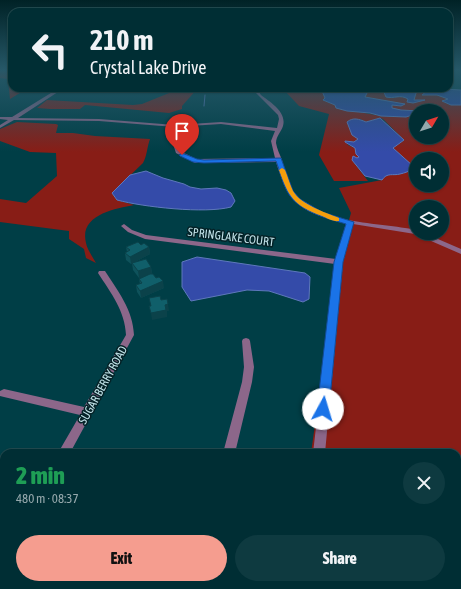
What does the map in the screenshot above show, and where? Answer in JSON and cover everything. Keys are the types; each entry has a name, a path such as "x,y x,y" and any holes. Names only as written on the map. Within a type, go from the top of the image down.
{"street":[{"path":"0,127 47,97"},
{"path":"261,97 280,115 282,123 273,141 290,191 298,200 319,213 350,222 409,231"},
{"path":"0,118 99,120 167,126 221,123 278,130"},
{"path":"187,126 188,133 177,147 178,152 186,158 204,162 279,160"},
{"path":"319,449 339,262 350,222"},
{"name":"SPRINGLAKE COURT","path":"124,226 130,231 145,237 339,262"},
{"path":"436,240 461,252"},
{"name":"SUGAR BERRY ROAD","path":"66,449 130,335 128,314 102,273"},
{"path":"229,449 248,382 249,367 246,341"},
{"path":"4,393 87,412"}],"shaded area":[{"path":"158,97 190,97 182,106 182,109 169,113 85,105 80,109 37,108 47,100 133,105 142,104"},
{"path":"291,97 325,97 323,100 335,105 336,108 381,116 409,116 409,144 449,144 449,104 461,105 461,449 312,449 330,318 334,273 351,213 339,188 382,180 388,175 397,175 409,171 409,192 449,192 449,152 409,152 409,162 393,148 404,140 383,119 380,118 366,122 360,119 358,139 354,142 346,141 348,145 355,148 356,154 359,157 352,160 368,181 334,181 319,155 329,114 299,106"},
{"path":"368,97 405,97 407,98 408,102 422,100 414,100 415,97 444,97 448,99 443,101 449,104 409,104 409,110 392,108 392,105 401,106 393,102"},
{"path":"17,122 56,124 58,125 56,133 150,139 143,163 112,193 117,200 134,205 108,211 93,220 88,226 85,233 86,243 96,263 86,258 84,249 69,239 69,231 0,222 0,199 26,203 57,176 56,153 30,152 0,141 0,129"}],"water":[{"path":"325,97 368,97 405,104 401,106 392,105 392,108 409,110 409,116 381,116 370,113 347,111 336,108 335,105 323,100"},
{"path":"403,97 415,97 414,100 425,100 413,103 407,102 408,99"},
{"path":"444,97 461,97 461,105 451,105 442,101 448,99"},
{"path":"380,118 404,140 393,148 409,162 409,171 397,175 388,175 382,180 365,176 352,160 353,156 357,158 359,157 356,154 355,148 345,141 354,142 358,139 352,135 347,122 349,120 356,119 366,122"},
{"path":"146,171 190,187 201,189 217,188 226,190 231,193 235,201 231,207 190,210 142,205 117,200 112,193 130,175"},
{"path":"197,257 305,273 310,277 309,299 303,302 269,291 247,290 191,301 182,287 182,262"}],"building":[{"path":"138,242 141,245 144,243 149,247 130,257 125,253 130,250 126,247"},
{"path":"146,259 151,267 138,271 132,263"},
{"path":"153,274 156,278 159,277 163,281 140,291 136,285 142,283 139,279"},
{"path":"160,296 161,300 167,299 168,304 165,305 166,310 151,313 149,298"}],"waterway":[{"path":"204,106 205,97"}],"slow traffic":[{"path":"282,170 288,187 295,198 313,210 337,219"}],"route":[{"path":"182,155 186,158 204,162 279,160 288,187 295,198 319,213 350,222 339,262 323,409"}]}
